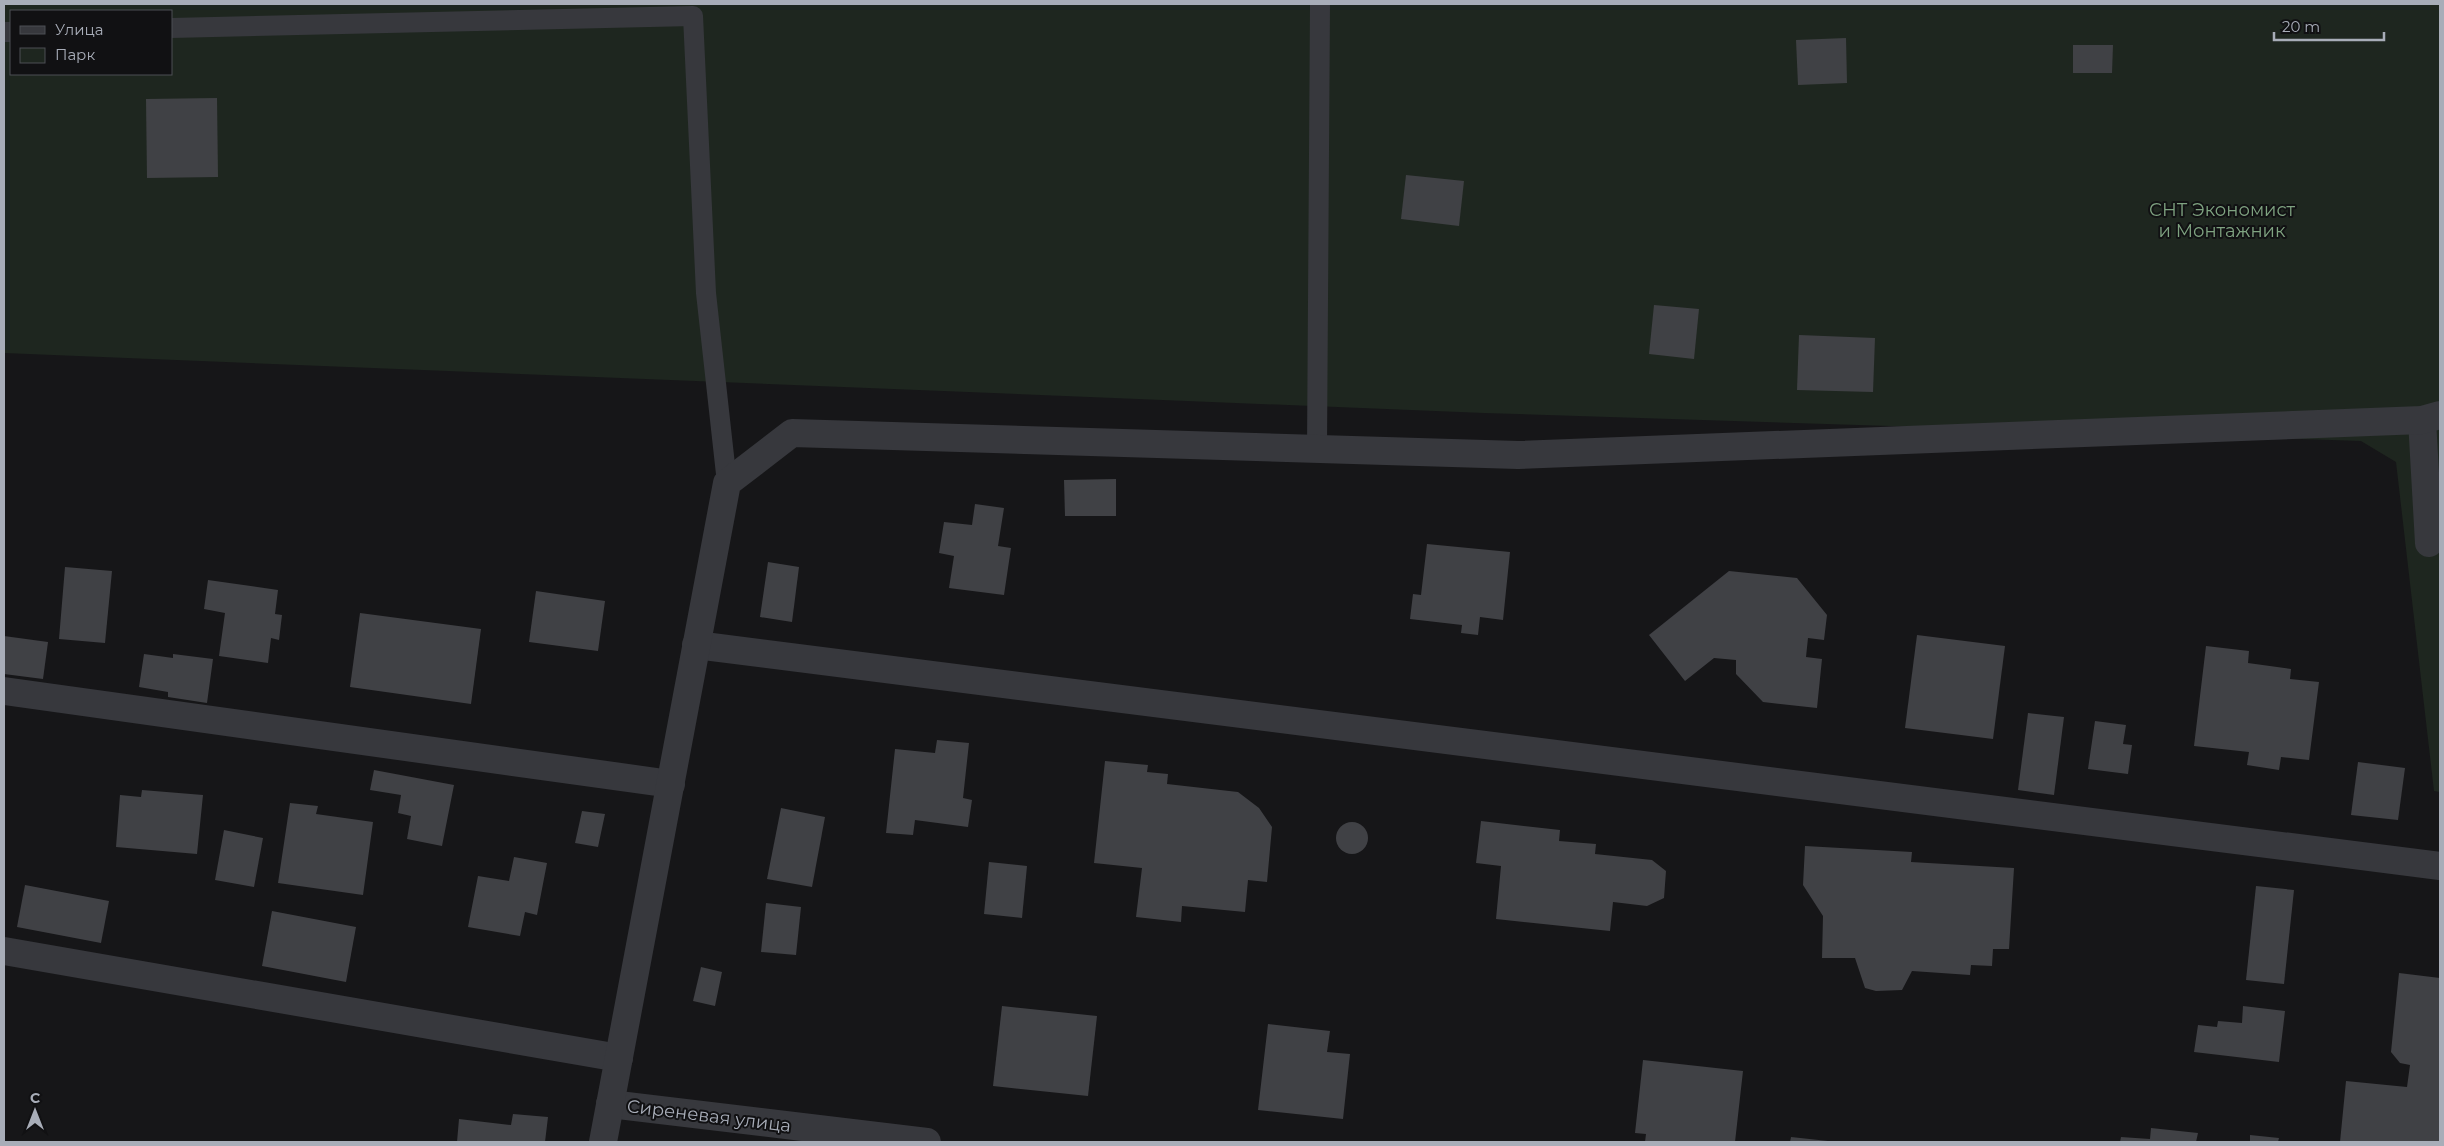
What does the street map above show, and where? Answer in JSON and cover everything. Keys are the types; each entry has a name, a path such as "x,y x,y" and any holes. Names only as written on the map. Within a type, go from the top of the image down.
{"street":[{"path":"603,1142 727,482 792,433 1518,455 2431,418 2429,543"},
{"path":"696,645 2440,866"},
{"path":"4,691 671,784"},
{"path":"4,951 619,1058"},
{"name":"Сиреневая улица","path":"610,1104 927,1142"}],"lane":[{"path":"1317,449 1320,4"},
{"path":"172,28 693,16 706,293 727,482"}],"green space":[{"name":"СНТ Экономист и Монтажник","path":"4,4 2440,4 2440,792 2434,791 2396,462 2361,441 1484,413 4,353"}],"building":[{"path":"1846,38 1847,83 1798,85 1796,40"},
{"path":"2073,45 2113,45 2112,73 2073,73"},
{"path":"217,98 218,177 147,178 146,99"},
{"path":"1406,175 1464,181 1459,226 1401,219"},
{"path":"1654,305 1699,309 1694,359 1649,354"},
{"path":"1799,335 1875,338 1873,392 1797,390"},
{"path":"1116,479 1116,516 1065,516 1064,480"},
{"path":"975,504 1004,508 998,546 1011,548 1004,595 949,588 954,556 939,553 944,522 972,525"},
{"path":"1427,544 1510,552 1503,620 1480,617 1478,635 1461,633 1462,625 1410,619 1413,594 1421,595"},
{"path":"768,562 799,567 792,622 760,617"},
{"path":"65,567 112,571 105,643 59,639"},
{"path":"1729,571 1797,578 1827,615 1824,640 1808,638 1806,657 1822,659 1817,708 1763,702 1736,674 1736,660 1714,658 1685,681 1649,635"},
{"path":"208,580 278,590 275,614 282,615 279,640 271,638 268,663 219,656 225,613 204,609"},
{"path":"536,591 605,601 598,651 529,642"},
{"path":"360,613 481,629 471,704 350,687"},
{"path":"1917,635 2005,646 1993,739 1905,728"},
{"path":"4,636 48,642 43,679 4,674"},
{"path":"2206,646 2249,651 2248,663 2291,669 2290,679 2319,682 2309,760 2281,757 2279,770 2247,765 2249,752 2194,746"},
{"path":"144,654 173,658 173,654 213,659 207,703 168,697 168,692 139,687"},
{"path":"2028,713 2064,717 2054,795 2018,790"},
{"path":"2095,721 2126,725 2123,744 2132,745 2128,774 2088,769"},
{"path":"937,740 969,743 963,798 972,800 968,827 915,820 913,835 886,833 895,749 935,753"},
{"path":"1105,761 1148,765 1147,772 1168,774 1167,784 1238,792 1259,808 1272,827 1267,882 1248,880 1245,912 1182,906 1181,922 1136,917 1142,868 1094,863"},
{"path":"2358,762 2405,768 2398,820 2351,815"},
{"path":"374,770 454,785 442,846 407,839 411,816 398,813 401,795 370,790"},
{"path":"142,790 203,795 197,854 116,847 120,795 141,797"},
{"path":"290,803 318,806 316,814 373,822 363,895 278,883"},
{"path":"781,808 825,817 812,887 767,879"},
{"path":"582,811 605,814 598,847 575,843"},
{"path":"1481,821 1560,830 1559,841 1596,844 1595,854 1652,860 1666,871 1664,898 1647,906 1613,902 1610,931 1496,919 1501,866 1476,863"},
{"path":"1352,822 1363,827 1368,838 1363,849 1352,854 1341,849 1336,838 1341,827"},
{"path":"224,830 263,838 254,887 215,880"},
{"path":"1805,846 1912,852 1911,862 2014,868 2009,949 1993,949 1992,966 1971,965 1970,975 1912,971 1902,990 1876,991 1865,988 1855,958 1822,958 1823,916 1803,885"},
{"path":"514,857 547,863 537,915 525,912 520,936 468,927 478,876 509,881"},
{"path":"989,862 1027,866 1022,918 984,914"},
{"path":"25,885 109,901 101,943 17,927"},
{"path":"2256,886 2294,890 2284,984 2246,980"},
{"path":"766,903 801,907 796,955 761,952"},
{"path":"272,911 356,927 346,982 262,966"},
{"path":"701,967 722,972 715,1006 693,1001"},
{"path":"2399,973 2440,978 2440,1142 2340,1142 2346,1081 2407,1087 2410,1065 2400,1063 2391,1052"},
{"path":"1002,1006 1097,1016 1088,1096 993,1086"},
{"path":"2243,1006 2285,1011 2279,1062 2194,1052 2198,1025 2217,1027 2218,1021 2242,1023"},
{"path":"1268,1024 1330,1031 1327,1052 1350,1054 1343,1119 1258,1110"},
{"path":"1643,1060 1743,1071 1735,1142 1645,1142 1646,1134 1635,1133"},
{"path":"513,1114 548,1117 545,1142 457,1142 459,1119 511,1125"},
{"path":"2151,1128 2198,1133 2196,1142 2120,1142 2121,1137 2150,1139"},
{"path":"2250,1135 2279,1138 2278,1142 2250,1142"},
{"path":"1791,1137 1828,1141 1828,1142 1790,1142"}]}
